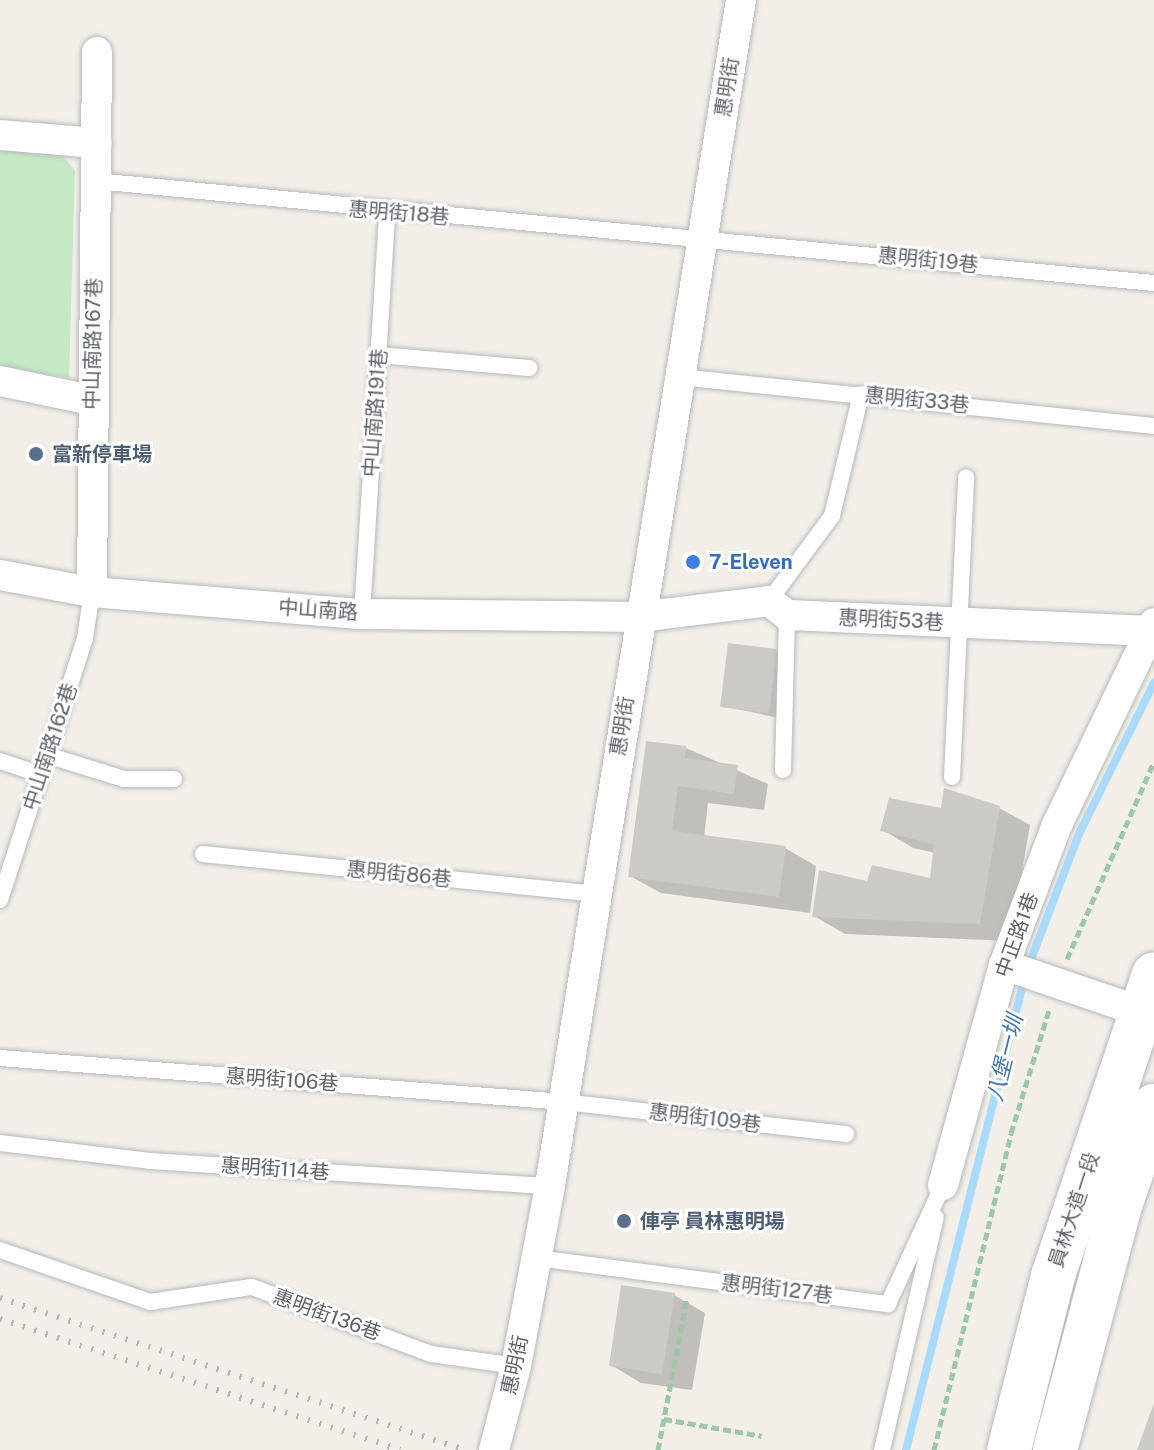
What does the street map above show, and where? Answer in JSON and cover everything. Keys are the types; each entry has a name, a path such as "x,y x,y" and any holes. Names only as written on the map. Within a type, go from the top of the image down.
{"main road":[{"name":"員林大道一段","path":"1009,1450 1053,1276 1150,1001"},
{"path":"1055,1450 1119,1209 1154,1106"}],"street":[{"name":"惠明街","path":"494,1450 516,1366 550,1186 594,894 741,0"},
{"name":"中山南路167巷","path":"92,592 91,400 97,52"},
{"path":"0,135 97,143"},
{"path":"0,381 91,400"},
{"name":"中山南路","path":"0,575 92,592 362,614 639,617"},
{"name":"惠明街53巷","path":"639,617 778,608 959,623 1151,627"},
{"name":"中正路1巷","path":"943,1185 1057,825 1151,627"},
{"path":"1010,967 1053,983 1150,1001"}],"lane":[{"name":"惠明街18巷","path":"96,181 387,213 702,237"},
{"name":"中山南路191巷","path":"362,614 387,213"},
{"name":"惠明街19巷","path":"702,237 1154,283"},
{"path":"378,355 529,368"},
{"name":"惠明街33巷","path":"680,377 1154,426"},
{"path":"783,770 778,608 832,516 861,394"},
{"path":"952,777 966,477"},
{"name":"中山南路162巷","path":"0,900 85,638 92,592"},
{"path":"47,755 124,779 174,779"},
{"path":"0,761 42,775"},
{"name":"惠明街86巷","path":"203,854 594,894"},
{"name":"惠明街106巷","path":"0,1058 564,1102"},
{"name":"惠明街109巷","path":"564,1102 846,1134"},
{"name":"惠明街114巷","path":"0,1143 150,1161 550,1186"},
{"name":"惠明街127巷","path":"537,1258 888,1304 943,1185"},
{"name":"中正路1巷","path":"882,1450 943,1185"},
{"name":"惠明街136巷","path":"0,1250 150,1302 252,1287 431,1354 516,1366"}],"path":[{"path":"934,1450 1011,1133 1053,983 1154,762"},
{"path":"658,1450 690,1278"},
{"path":"664,1419 762,1436"}],"green space":[{"path":"0,150 62,155 75,170 69,378 0,366"}],"building":[{"path":"728,643 777,649 769,713 720,707"},
{"path":"646,741 686,746 685,758 738,765 734,794 678,786 672,831 786,846 779,897 628,877"},
{"path":"944,788 1000,806 980,924 812,917 819,870 867,881 872,865 930,878 934,844 880,831 889,798 941,808"},
{"path":"621,1285 675,1293 662,1374 609,1366"},
{"path":"1154,1403 1154,1450 1137,1450"}],"waterway":[{"name":"八堡一圳","path":"906,1450 1027,970 1079,834 1154,683"}],"railway":[{"path":"0,1298 465,1450"},
{"path":"0,1319 400,1450"}],"place":[{"name":"富新停車場","path":"36,454"},
{"name":"7-Eleven","path":"693,562"},
{"name":"俥亭 員林惠明場","path":"624,1221"}]}
